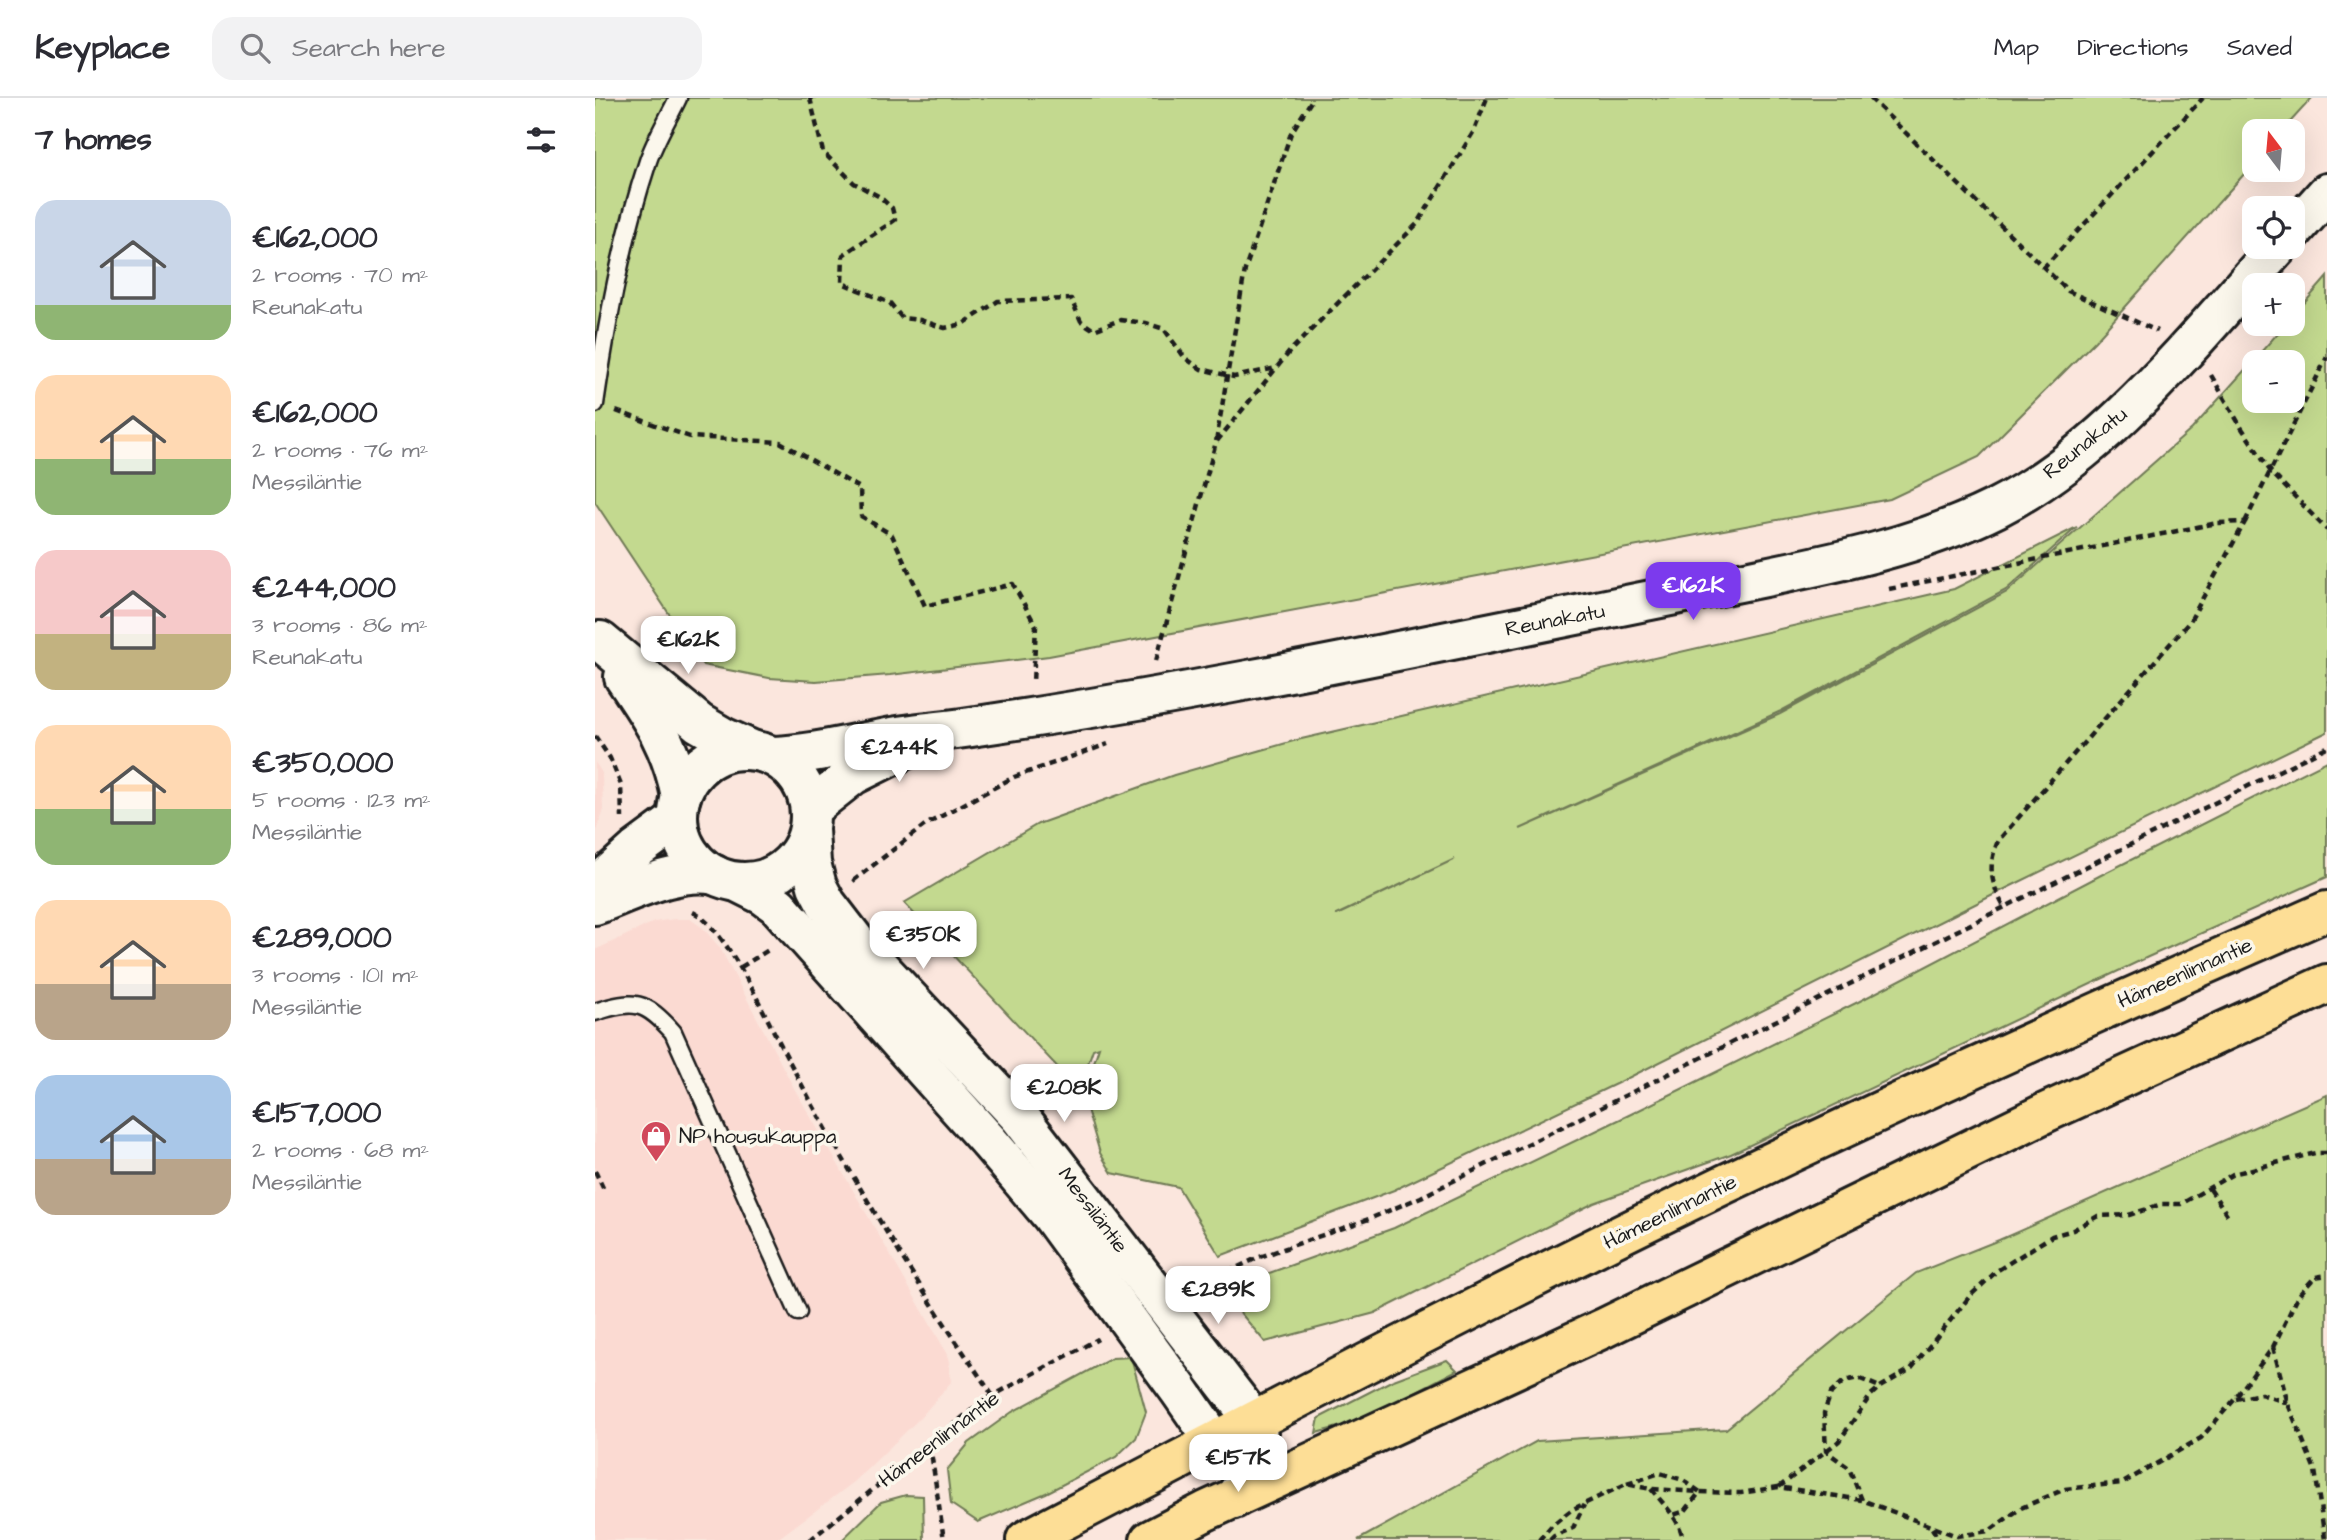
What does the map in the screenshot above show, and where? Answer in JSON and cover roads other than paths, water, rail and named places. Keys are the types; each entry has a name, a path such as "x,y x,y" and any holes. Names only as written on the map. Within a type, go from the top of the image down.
{"main road":[{"name":"Hämeenlinnantie","path":"1026,1540 1254,1421 1724,1185 2020,1046 2327,911"},
{"path":"1150,1540 1244,1484 1291,1474 1591,1334 2047,1112 2327,984"}],"street":[{"path":"2305,218 2327,193"},
{"name":"Reunakatu","path":"763,753 812,753 911,734 974,727 1145,699 1392,653 1805,569 1899,546 1999,507 2058,470 2108,429 2153,384 2267,259"},
{"path":"595,905 678,875 694,872 726,879 756,881 774,874 790,864 802,849 809,820 804,788 793,770 699,723 597,638"},
{"path":"597,638 660,732 676,771 682,839 687,849 704,869 726,879"},
{"name":"Reunakatu","path":"809,820 840,784 885,758 933,738 974,727"},
{"path":"595,887 679,808 691,776 708,760 729,751 763,753"},
{"name":"Messiläntie","path":"809,820 811,863 817,886 811,915 990,1143 1051,1216 1215,1442 1233,1457 1244,1484"},
{"name":"Messiläntie","path":"726,879 763,895 778,906 811,915 856,942 1019,1116 1254,1421"},
{"path":"1244,1484 1260,1444 1254,1421"}],"lane":[{"path":"595,404 606,330 624,246 648,159 678,98"},
{"path":"595,1012 618,1004 638,1005 655,1013 673,1032 798,1312"}],"place":[{"name":"NP housukauppa","path":"656,1163"}]}
